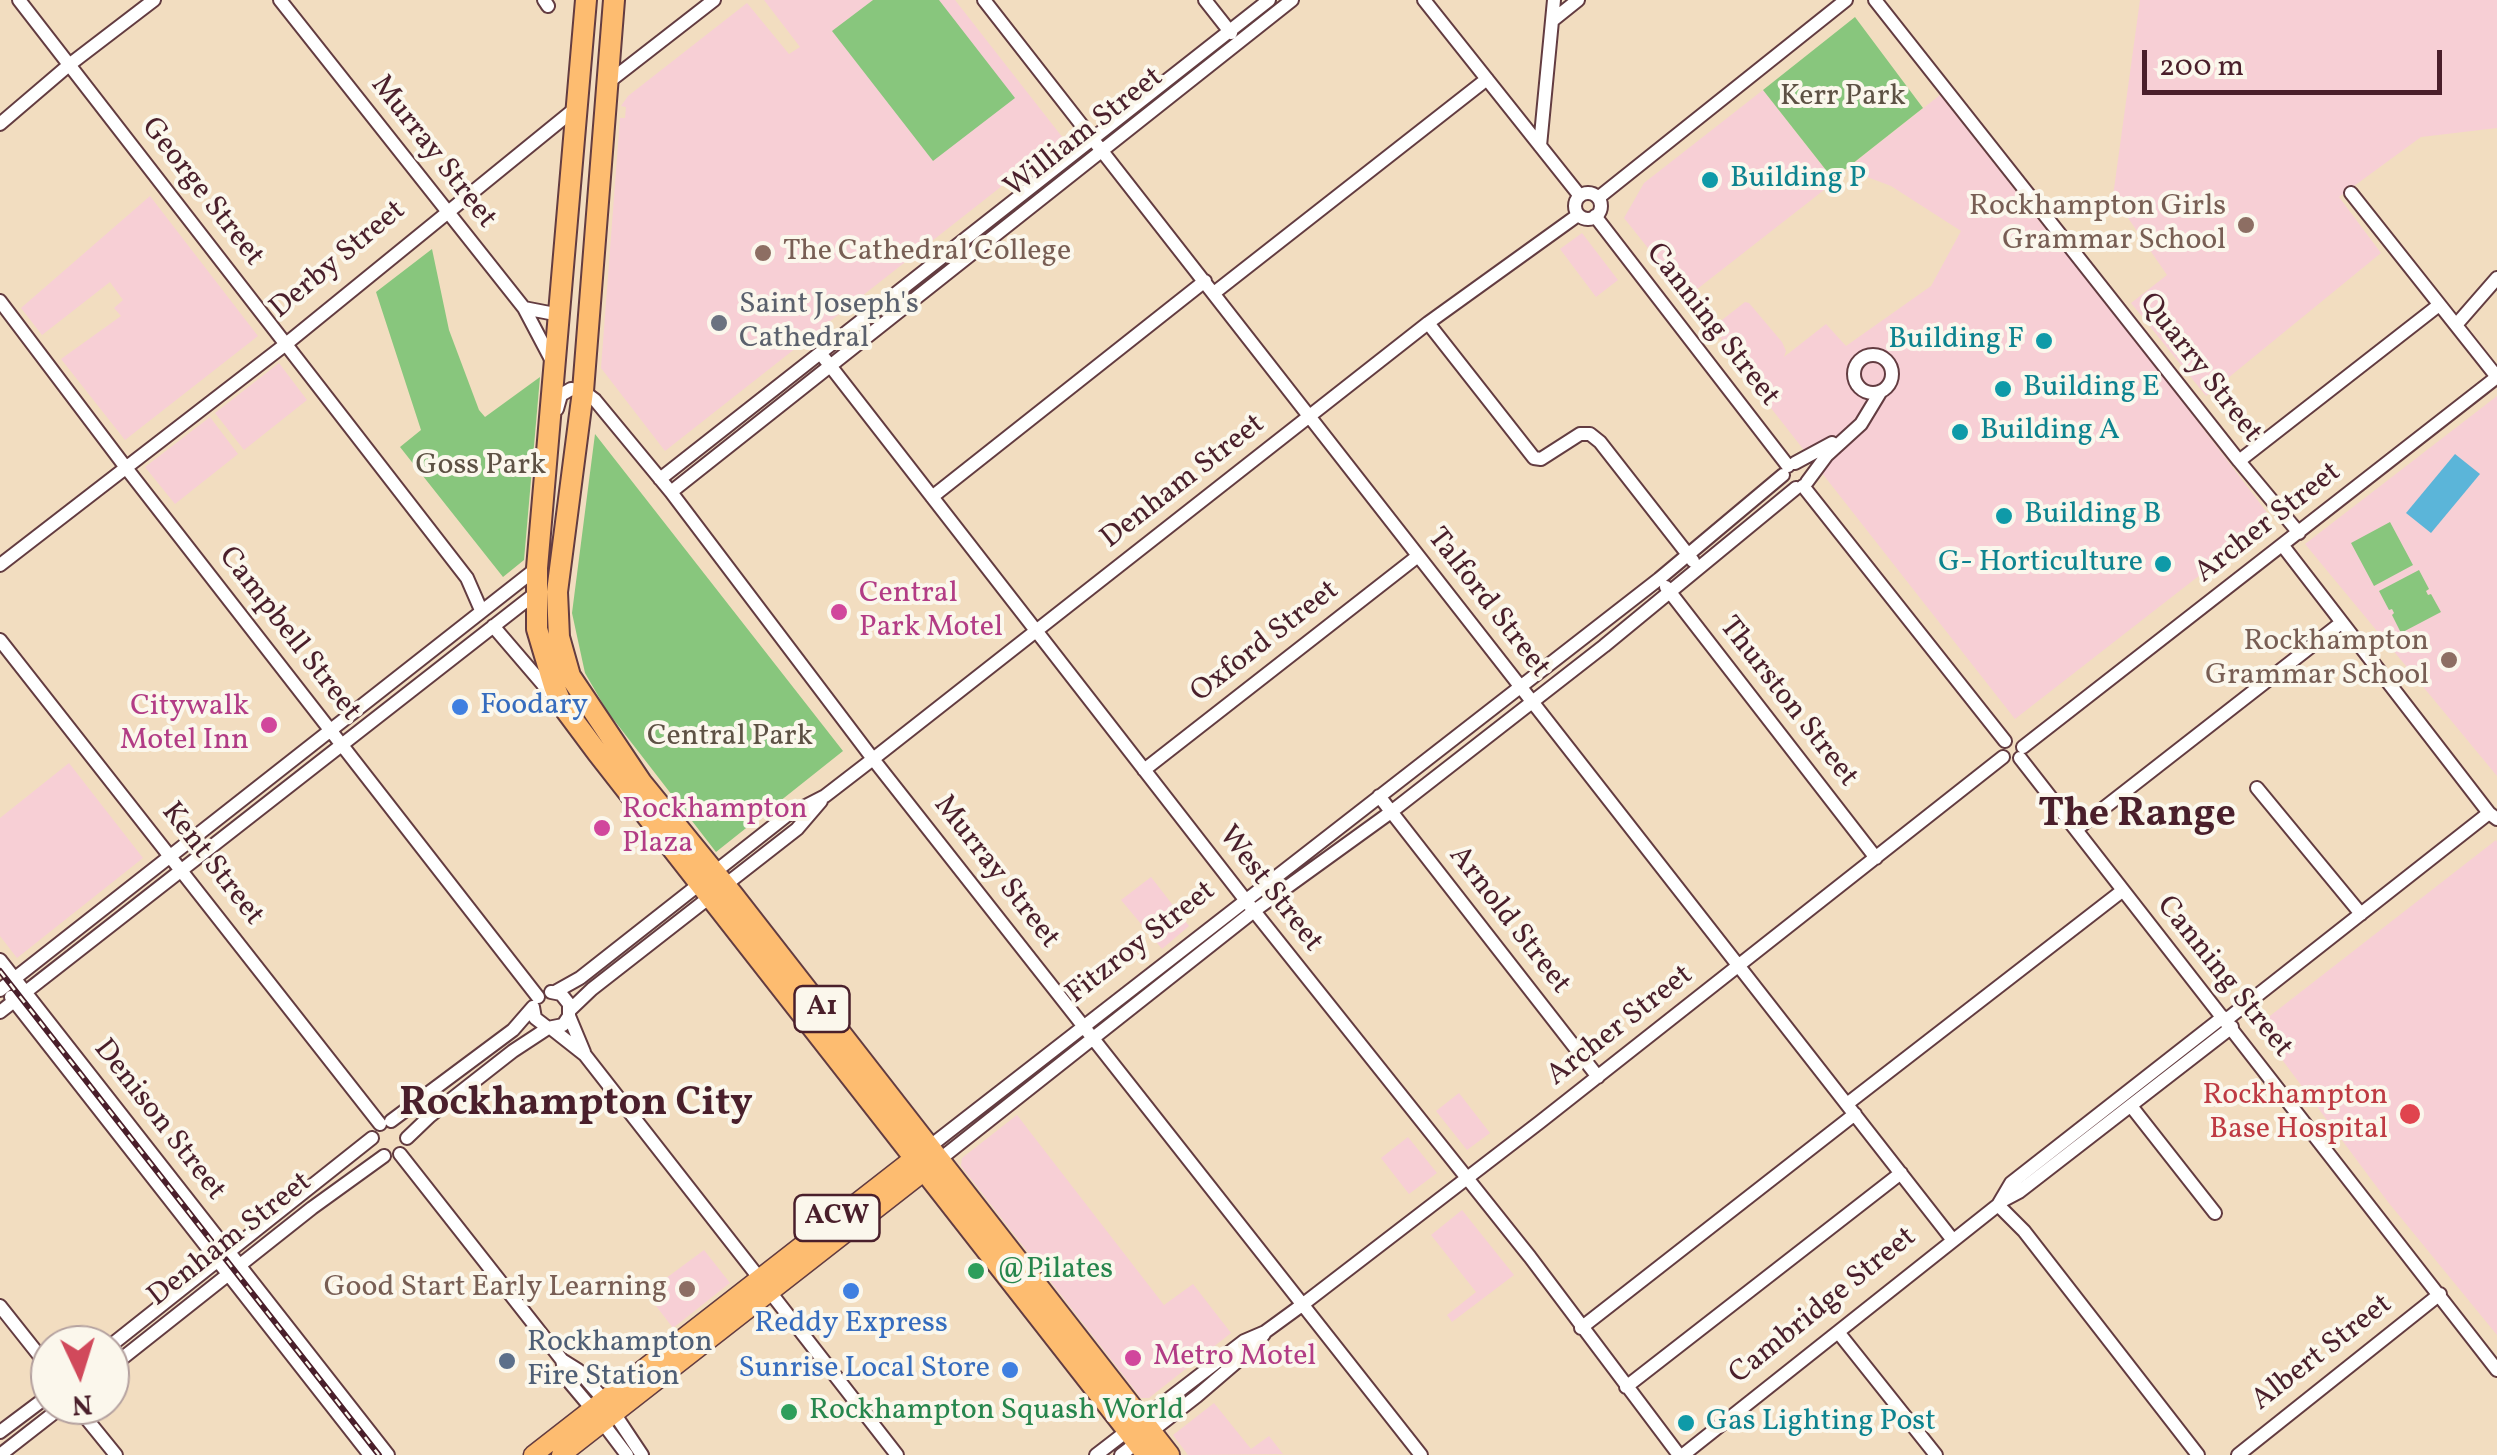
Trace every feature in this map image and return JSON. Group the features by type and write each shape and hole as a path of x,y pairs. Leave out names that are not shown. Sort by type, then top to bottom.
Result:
{"highway":[{"name":"A1","path":"586,0 537,568 541,648 570,698 641,782 713,884 927,1159 1137,1439 1169,1455"},
{"name":"A1","path":"570,698 556,616 566,506 583,391 614,0"},
{"name":"Derby Street","path":"576,108 606,84"},
{"path":"536,594 546,582 566,506"}],"main road":[{"name":"Fitzroy Street","path":"533,1455 603,1411 927,1159"},
{"name":"Fitzroy Street","path":"561,1455 603,1411"}],"street":[{"name":"George Street","path":"19,0 467,578 481,610"},
{"path":"0,124 154,0"},
{"name":"Murray Street","path":"280,0 524,308 555,365"},
{"name":"Derby Street","path":"606,84 714,0"},
{"name":"Talford Street","path":"984,0 1952,1239"},
{"path":"1205,0 1239,43"},
{"path":"660,479 826,360 1269,0"},
{"name":"William Street","path":"671,492 826,360 1104,152 1292,0"},
{"path":"1424,0 1580,196"},
{"path":"1540,146 1554,0"},
{"path":"1553,20 1578,0"},
{"path":"1598,198 1846,0"},
{"name":"Quarry Street","path":"1875,0 2300,533"},
{"path":"932,497 1487,79"},
{"name":"Derby Street","path":"0,564 286,344 576,108"},
{"path":"2351,193 2497,377"},
{"path":"1580,196 1598,198"},
{"path":"1580,196 1575,207 1578,215 1587,219 1600,208 1598,198"},
{"name":"Denham Street","path":"570,1013 786,816 826,796 1428,323 1578,215"},
{"name":"Canning Street","path":"1595,216 1789,468"},
{"path":"2456,325 2497,278"},
{"name":"Campbell Street","path":"0,301 536,1002"},
{"path":"2239,461 2439,304"},
{"path":"524,308 560,315"},
{"path":"1428,323 1534,458 1542,458 1580,434 1590,434 1693,561"},
{"path":"1876,356 1887,361 1892,372 1889,384 1880,391 1863,390 1855,380 1855,368 1863,358 1876,356"},
{"name":"West Street","path":"826,360 1681,1455"},
{"name":"Archer Street","path":"2022,752 2497,377"},
{"path":"546,454 553,448 561,395 572,389 583,391"},
{"name":"Fitzroy Street","path":"927,1159 1012,1102 1254,912 1392,812 1670,592 1724,526 1789,468 1838,439 1860,420 1864,412 1863,390"},
{"name":"Murray Street","path":"583,391 595,400 671,492 873,759 1421,1455"},
{"name":"Fitzroy Street","path":"927,1159 1002,1089 1659,578 1734,539 1802,486 1827,455 1861,424 1880,391"},
{"path":"1789,468 1808,471 1802,486 1788,486 1789,468"},
{"path":"1802,486 2006,741"},
{"path":"1724,526 1734,539"},
{"path":"2282,546 2493,816"},
{"name":"Oxford Street","path":"1144,770 1418,556"},
{"path":"5,985 537,568"},
{"name":"Thurston Street","path":"1659,578 1876,858"},
{"path":"0,1012 536,594"},
{"path":"2077,830 2341,624"},
{"path":"493,626 570,698"},
{"name":"Kent Street","path":"0,640 385,1123"},
{"path":"2016,739 2022,752 2013,762 2003,758 2001,750 2006,741 2016,739"},
{"name":"Canning Street","path":"2022,752 2122,891 2497,1370"},
{"name":"Archer Street","path":"1096,1455 1137,1439 1244,1341 1265,1332 1598,1077 2003,758"},
{"path":"2257,788 2361,914"},
{"name":"Arnold Street","path":"1380,796 1598,1077"},
{"name":"Cambridge Street","path":"1999,1204 2011,1183 2493,816"},
{"name":"Denham Street","path":"555,992 713,884"},
{"path":"1581,1328 2122,891"},
{"name":"Denison Street","path":"0,960 5,985 19,996 224,1257 370,1455"},
{"path":"400,1154 384,1156 374,1149 372,1138 385,1123 514,1030 536,1002 555,992 566,998 584,1054"},
{"path":"536,1002 535,1018 584,1054 898,1455"},
{"path":"400,1154 408,1138 430,1116 550,1028 563,1025 570,1013"},
{"name":"Cambridge Street","path":"1681,1455 1952,1239 2131,1106 2227,1021"},
{"path":"1002,1089 1012,1102"},
{"path":"2131,1106 2215,1212"},
{"path":"385,1123 404,1129 408,1138"},
{"name":"Denham Street","path":"130,1330 372,1138"},
{"path":"400,1154 562,1360 578,1370 628,1455"},
{"name":"Denham Street","path":"130,1352 370,1163 384,1156"},
{"path":"1626,1387 1901,1173"},
{"path":"1999,1204 2024,1230 2198,1455"},
{"name":"Denison Street","path":"234,1270 388,1455"},
{"name":"Albert Street","path":"2238,1455 2440,1294"},
{"path":"0,1306 30,1344"},
{"path":"1838,1332 1936,1455"},
{"path":"603,1411 642,1455"},
{"path":"0,1432 30,1413"},
{"path":"0,1455 30,1423"},
{"path":"93,1425 116,1455"}],"shaded area":[{"name":"The Cathedral College","path":"764,0 955,0 1063,138 665,451 601,368 620,118 625,118 626,107 621,106 628,96 747,3 789,54 800,47"},
{"name":"Rockhampton Girls Grammar School","path":"2140,0 2497,0 2497,128 2421,137 2339,197 2381,253 2206,396 2131,303 2167,275 2113,196"},
{"path":"1763,90 1833,183 1687,297 1624,218 1644,183"},
{"path":"1940,95 2078,265 2272,519 2015,719 1756,389 1713,327 1745,302 1782,342 1784,357 1826,324 1846,346 1931,286 1961,231 1891,186 1846,169"},
{"path":"150,196 258,336 125,440 61,359 121,316 114,308 123,300 110,282 42,335 21,308"},
{"path":"1582,233 1618,280 1596,297 1560,249"},
{"path":"279,363 307,400 244,450 215,413"},
{"name":"Rockhampton Grammar School","path":"2497,396 2497,776 2305,544"},
{"path":"210,417 238,454 175,504 145,467"},
{"path":"69,763 143,858 17,958 0,936 0,818"},
{"name":"Rockhampton Base Hospital","path":"2496,840 2497,1335 2388,1202 2257,1026"},
{"path":"1151,877 1189,926 1162,949 1121,900"},
{"path":"1459,1093 1490,1133 1467,1150 1436,1111"},
{"path":"1017,1115 1164,1305 1193,1284 1231,1333 1149,1398 1141,1398 961,1166 962,1158"},
{"path":"1408,1137 1437,1173 1409,1194 1381,1158"},
{"path":"1462,1210 1514,1275 1452,1322 1447,1315 1476,1292 1431,1235"},
{"name":"Good Start Early Learning","path":"704,1250 730,1283 673,1328 646,1293"},
{"path":"1214,1403 1251,1449 1269,1436 1283,1454 1188,1455 1173,1435"}],"green space":[{"path":"873,0 939,0 1015,98 933,161 832,31"},
{"name":"Kerr Park","path":"1855,17 1923,108 1833,179 1763,90"},
{"name":"Goss Park","path":"432,249 449,330 479,410 485,417 540,377 524,560 503,577 400,447 421,430 376,292"},
{"name":"Central Park","path":"595,434 843,751 716,852 607,711 585,673 572,613"},
{"path":"2390,522 2413,565 2374,586 2351,543"},
{"path":"2419,570 2428,595 2441,612 2401,633 2392,609 2389,610 2379,591"}],"water":[{"path":"2455,454 2480,474 2431,533 2406,513"}],"railway":[{"path":"0,971 379,1455"}],"place":[{"name":"Building P","path":"1710,180"},
{"name":"Rockhampton Girls Grammar School","path":"2246,225"},
{"name":"The Cathedral College","path":"763,253"},
{"name":"Saint Joseph's Cathedral","path":"719,323"},
{"name":"Building F","path":"2044,341"},
{"name":"Building E","path":"2003,389"},
{"name":"Building A","path":"1960,432"},
{"name":"Building B","path":"2004,516"},
{"name":"G- Horticulture","path":"2163,564"},
{"name":"Central Park Motel","path":"839,612"},
{"name":"Rockhampton Grammar School","path":"2449,660"},
{"name":"Foodary","path":"460,707"},
{"name":"Citywalk Motel Inn","path":"269,725"},
{"name":"Rockhampton Plaza","path":"602,828"},
{"name":"Rockhampton Base Hospital","path":"2410,1114"},
{"name":"@Pilates","path":"976,1271"},
{"name":"Good Start Early Learning","path":"687,1289"},
{"name":"Reddy Express","path":"851,1291"},
{"name":"Metro Motel","path":"1133,1358"},
{"name":"Rockhampton Fire Station","path":"507,1361"},
{"name":"Sunrise Local Store","path":"1010,1370"},
{"name":"Rockhampton Squash World","path":"789,1412"},
{"name":"Gas Lighting Post","path":"1686,1423"}],"district":[{"name":"The Range","path":"2137,818"},
{"name":"Rockhampton City","path":"576,1107"}]}
